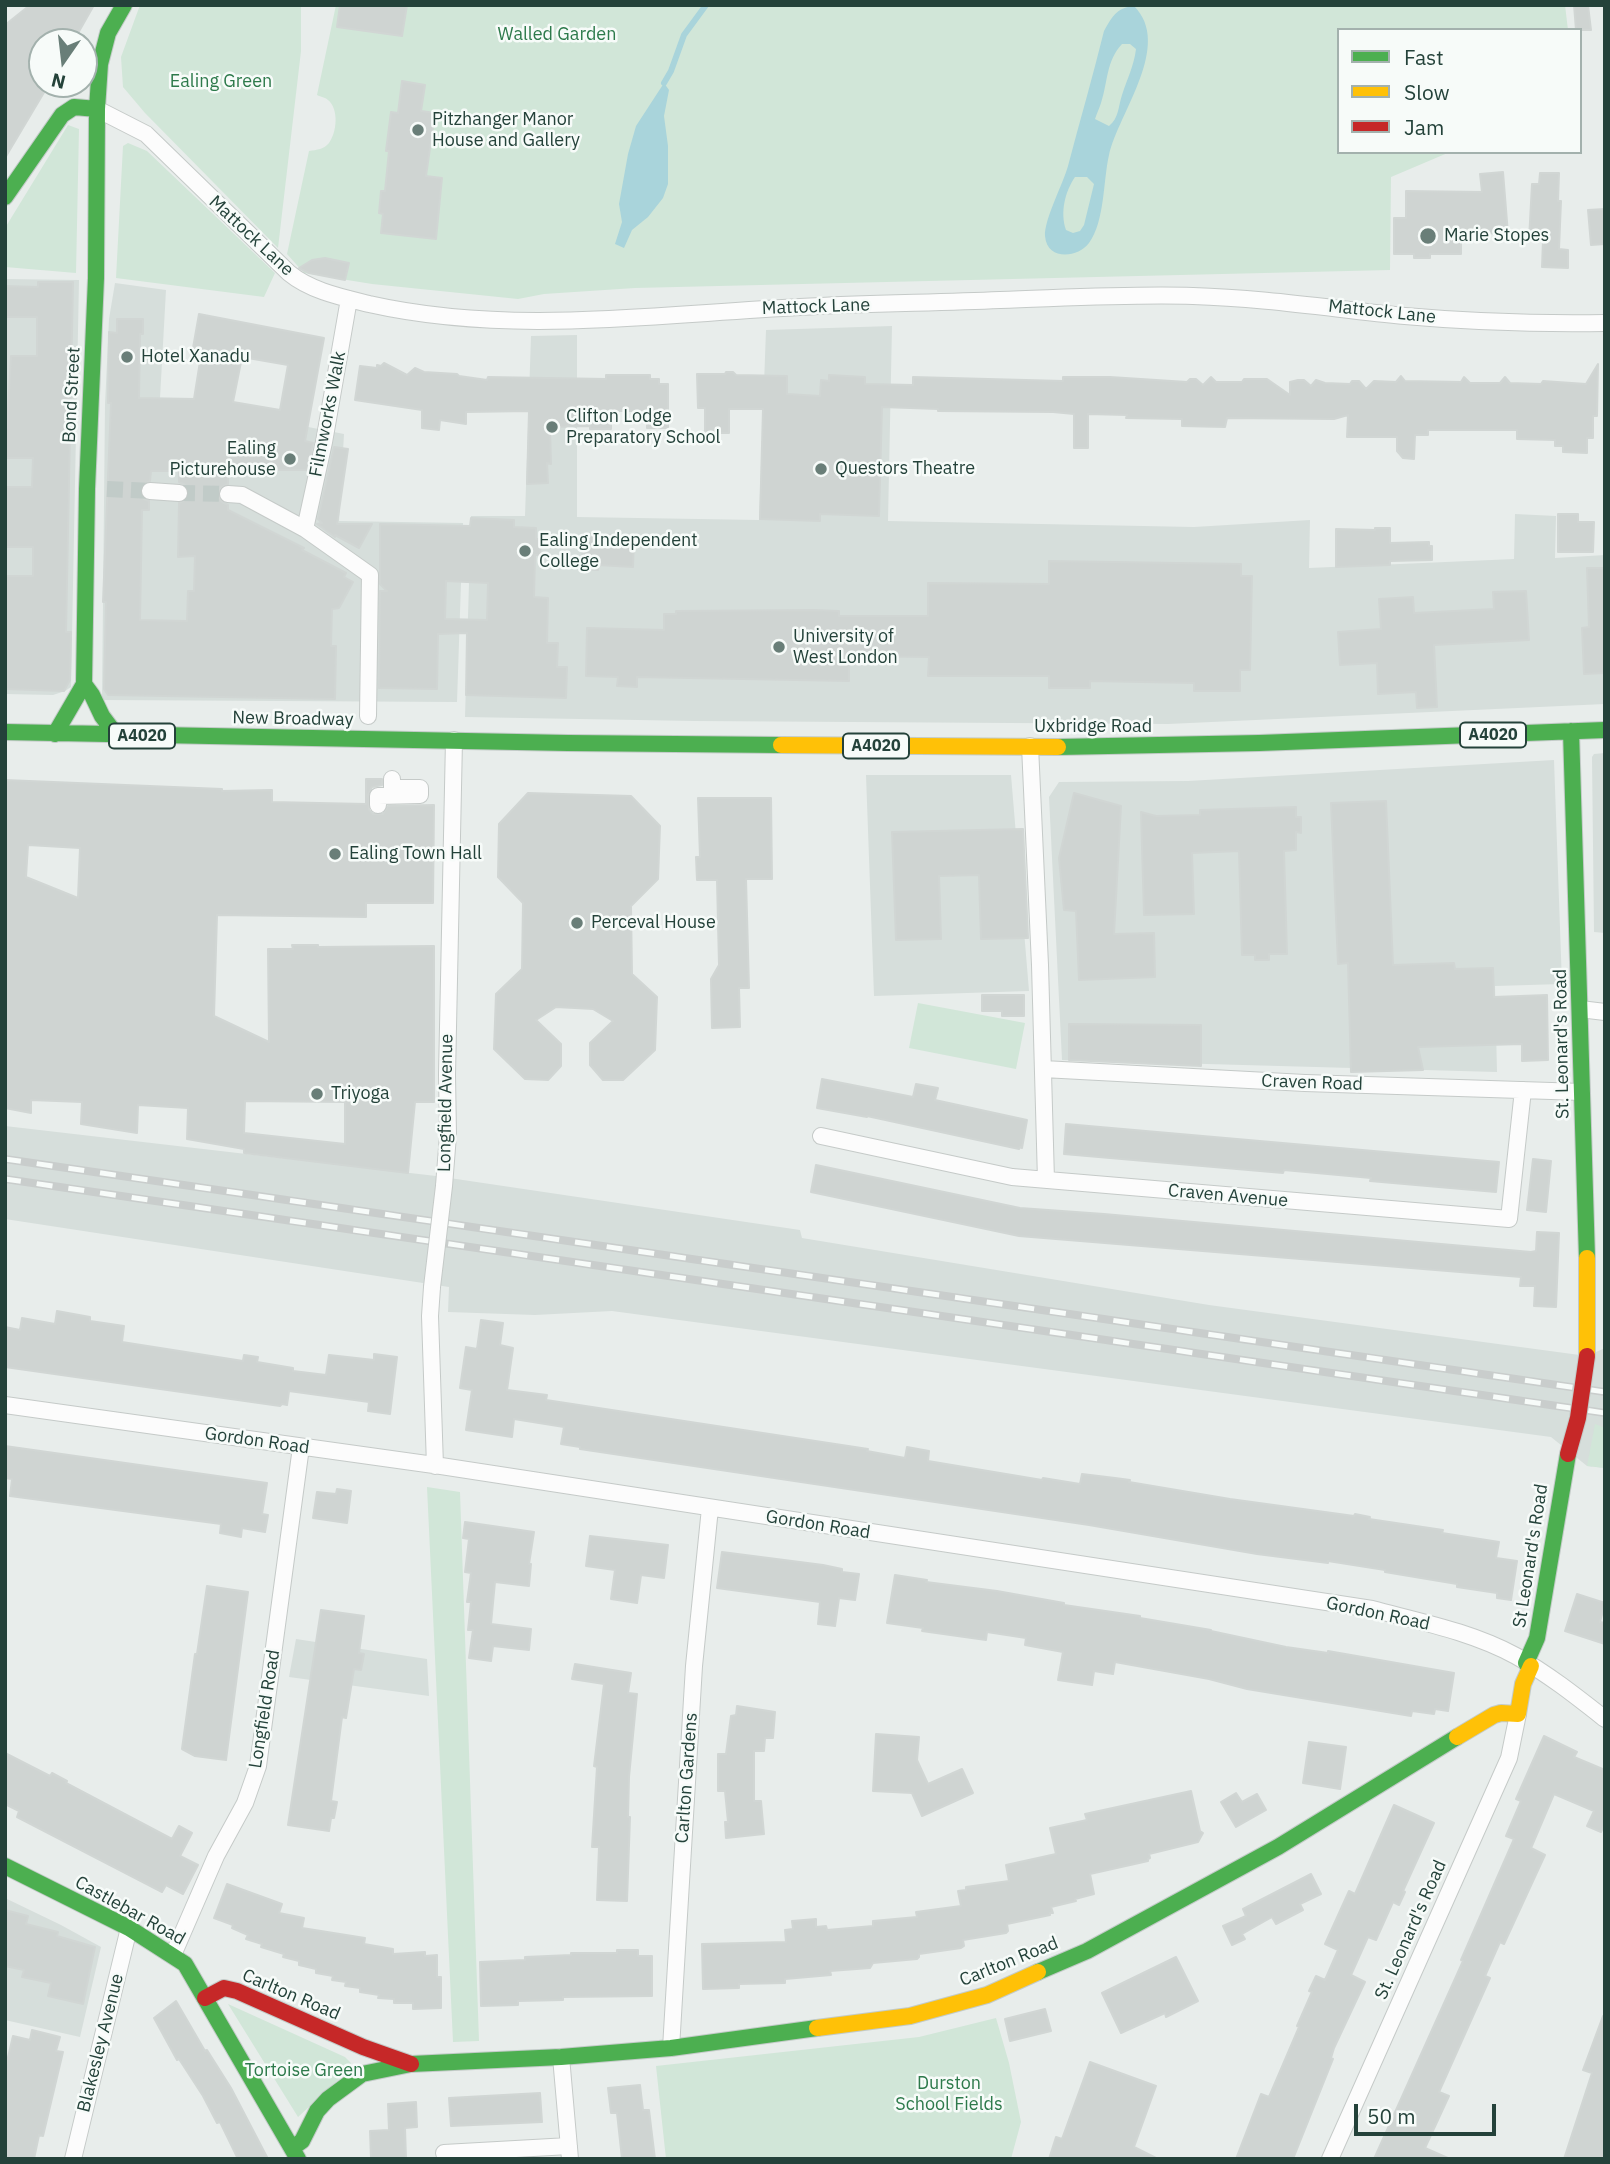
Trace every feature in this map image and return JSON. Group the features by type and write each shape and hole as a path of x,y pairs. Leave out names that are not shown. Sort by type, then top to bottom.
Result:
{"main road":[{"name":"Bond Street","path":"55,734 84,684 87,489 96,278 97,108 100,64 108,33 124,5"},
{"path":"5,197 62,114 74,107 97,108"},
{"path":"84,684 117,736"},
{"name":"Uxbridge Road","path":"580,743 837,746 1252,744 1605,730"},
{"name":"New Broadway","path":"5,732 580,743"},
{"name":"St. Leonard's Road","path":"1571,732 1582,1092 1595,1248 1587,1356"},
{"name":"St Leonard's Road","path":"1518,1714 1523,1684 1537,1638 1587,1356"},
{"name":"Carlton Road","path":"295,2153 317,2111 328,2099 362,2074 411,2064 561,2057 671,2048 910,2016 987,1995 1087,1951 1278,1847 1494,1715 1518,1714"},
{"name":"Castlebar Road","path":"5,1867 129,1928 185,1964 295,2153"},
{"name":"Carlton Road","path":"205,1998 224,1988 237,1991 363,2047 411,2064"},
{"path":"362,2074 365,2059 363,2047"}],"street":[{"name":"Mattock Lane","path":"97,108 146,134 303,284 349,299 446,317 532,321 598,320 807,306 1191,296 1295,303 1468,321 1605,323"},
{"name":"Filmworks Walk","path":"305,529 324,442 349,299"},
{"path":"150,491 178,492"},
{"path":"228,494 242,495 305,529 370,575 368,716"},
{"name":"Longfield Avenue","path":"435,1466 430,1316 448,1135 454,740"},
{"path":"1030,746 1046,1180"},
{"path":"378,804 379,796 420,795 420,788 392,788 392,779"},
{"path":"1580,1009 1605,1012"},
{"name":"Craven Road","path":"1043,1069 1305,1083 1582,1092"},
{"name":"Craven Avenue","path":"821,1136 1012,1177 1509,1219 1523,1090"},
{"name":"Gordon Road","path":"5,1405 435,1466 1372,1609 1464,1634 1516,1656 1605,1719"},
{"name":"Longfield Road","path":"173,1955 216,1856 246,1803 258,1766 301,1447"},
{"name":"Carlton Gardens","path":"671,2048 694,1666 710,1508"},
{"name":"St. Leonard's Road","path":"1330,2159 1509,1758 1518,1714"},
{"name":"Blakesley Avenue","path":"73,2159 129,1928"},
{"path":"444,2153 570,2152 561,2057"}],"shaded area":[{"path":"5,279 79,280 71,687 53,695 5,694"},
{"path":"115,283 166,290 160,398 344,434 339,521 463,523 457,702 102,700 105,405 109,319"},
{"path":"892,326 888,521 1194,527 1310,520 1309,568 1514,559 1515,514 1556,516 1555,558 1605,555 1605,704 1168,724 465,717 471,516 525,516 531,336 577,335 577,517 759,520 766,330"},
{"path":"1605,753 1605,933 1594,932 1592,757 1594,754"},
{"path":"1554,760 1562,984 1495,986 1497,1072 1062,1060 1049,797 1059,782 1188,781"},
{"path":"866,775 1011,775 1029,991 874,996"},
{"path":"5,1126 436,1176 800,1230 802,1238 1209,1305 1587,1356 1605,1348 1605,1468 1587,1466 1551,1437 612,1311 535,1315 448,1312 449,1287 5,1219"},
{"path":"296,1639 427,1659 429,1696 289,1677"},
{"path":"5,1898 101,1947 80,2037 5,2020"}],"green space":[{"name":"Ealing Green","path":"140,5 301,5 301,51 278,248 145,113 123,87 121,57"},
{"name":"Walled Garden","path":"336,5 1565,5 1568,28 1337,28 1337,154 1445,154 1391,177 1390,270 635,288 544,294 518,299 372,284 304,273 287,254 309,151 327,145 335,127 332,104 317,95"},
{"path":"68,125 79,129 76,273 5,267 5,228"},
{"path":"128,143 147,151 275,273 264,297 116,278 123,146"},
{"path":"918,1003 1025,1023 1016,1069 909,1048"},
{"path":"1595,1424 1605,1428 1605,1468 1587,1466"},
{"path":"427,1487 460,1492 479,2041 453,2042"},
{"name":"Tortoise Green","path":"228,2004 345,2057 351,2063 349,2070 298,2117"},
{"name":"Durston School Fields","path":"996,2018 1009,2063 1021,2122 1011,2159 666,2159 656,2066 919,2037"}],"water":[{"path":"1134,6 1145,22 1148,40 1146,59 1109,155 1098,224 1084,248 1071,254 1057,253 1047,244 1045,229 1068,166 1104,31 1115,14","holes":["1122,44 1130,44 1136,49 1116,116 1109,126 1095,119 1110,65","1075,177 1087,177 1094,184 1084,225 1080,231 1073,233 1066,230 1064,209 1066,196"]},
{"path":"664,83 669,90 664,116 668,146 668,184 663,198 648,217 632,230 624,248 615,244 622,222 619,204 628,154 636,126"}],"building":[{"path":"30,5 94,5 81,28 28,28 28,98 41,98 5,158 5,25"},
{"path":"340,5 407,5 402,36 337,27"},
{"path":"1574,5 1588,5 1591,30 1576,28"},
{"path":"402,81 425,85 421,111 435,113 426,176 442,178 436,239 381,233 383,214 379,213 381,191 385,191 391,112 398,113"},
{"path":"1503,172 1508,234 1461,232 1461,254 1430,254 1430,258 1414,258 1414,254 1394,254 1394,218 1406,218 1406,191 1482,192 1480,174"},
{"path":"1540,173 1559,173 1559,249 1568,250 1568,268 1542,267 1543,240 1529,240 1532,184 1539,184"},
{"path":"1605,209 1605,244 1591,245 1588,210"},
{"path":"325,258 349,263 345,280 309,273 299,268 312,260"},
{"path":"38,282 73,282 66,632 71,632 70,680 64,691 5,689 5,576 33,576 33,547 5,547 5,487 32,487 33,458 5,458 11,356 37,356 37,317 5,317 5,286 38,287"},
{"path":"199,314 324,338 305,441 313,443 307,470 228,470 228,484 220,488 218,494 222,502 228,505 228,510 304,548 302,550 346,573 344,577 353,582 339,608 332,609 331,646 336,646 335,699 108,695 104,689 106,602 103,602 111,403 108,403 109,332 117,333 117,319 143,319 143,334 140,334 139,398 194,399 202,349 193,348","holes":["242,357 288,365 280,410 233,402","151,471 179,471 179,482 189,489 187,499 179,503 178,557 195,556 194,591 188,591 187,621 140,620 142,510 149,510 149,501 144,499 140,491 142,485 150,481"]},
{"path":"384,363 407,375 415,368 424,372 457,374 487,380 488,377 606,379 606,375 650,375 650,379 659,379 659,384 668,384 668,428 647,428 647,411 611,411 611,429 590,429 590,426 550,427 551,464 547,463 548,483 527,484 529,411 466,412 466,424 440,420 439,430 422,428 422,410 355,400 360,366 377,368 377,365"},
{"path":"1598,364 1597,416 1593,416 1593,438 1587,438 1587,453 1563,452 1563,446 1555,446 1555,440 1517,439 1517,430 1428,430 1428,435 1415,435 1414,459 1403,458 1397,451 1397,437 1347,437 1348,415 1334,419 1227,418 1225,427 1182,426 1182,419 1088,414 1088,448 1074,448 1074,414 882,407 879,516 820,514 820,521 760,519 763,409 729,409 729,433 705,433 705,408 698,408 697,374 726,372 736,375 787,376 787,394 820,396 821,380 829,381 829,375 865,377 865,384 913,385 913,377 1063,381 1063,377 1110,377 1187,382 1196,379 1203,385 1211,377 1216,382 1267,379 1290,395 1290,382 1298,380 1304,380 1311,386 1316,380 1350,384 1352,381 1359,381 1366,389 1374,381 1396,382 1401,376 1405,381 1461,382 1464,377 1470,383 1500,383 1505,377 1510,383 1541,384 1543,381 1586,384"},
{"path":"334,447 348,449 337,524 372,524 359,548 335,537 317,524 322,523 318,519"},
{"path":"1558,514 1578,514 1578,522 1594,522 1593,552 1558,552"},
{"path":"471,518 514,520 514,527 536,528 536,539 541,539 540,555 535,555 534,597 548,598 547,643 558,643 557,667 567,667 566,698 466,695 467,633 438,634 437,689 379,688 380,591 387,591 380,584 380,524 470,526","holes":["446,581 488,583 487,620 445,619"]},
{"path":"1390,528 1390,543 1429,542 1429,546 1432,546 1432,560 1336,567 1336,529"},
{"path":"583,534 634,536 633,567 598,565 598,570 582,569"},
{"path":"1049,561 1241,564 1241,576 1252,576 1250,670 1240,670 1240,691 1194,691 1194,683 1090,681 1090,688 1049,688 1049,676 928,676 929,657 849,656 849,681 637,677 637,687 617,686 618,677 586,676 587,628 664,630 664,614 676,614 676,611 814,610 839,611 839,616 928,616 928,583 1049,584"},
{"path":"1587,568 1605,568 1605,673 1584,674 1582,628 1589,627"},
{"path":"1526,591 1529,640 1434,645 1437,707 1417,708 1416,692 1378,694 1377,663 1340,665 1338,632 1381,629 1379,599 1413,597 1414,613 1494,609 1493,592"},
{"path":"366,779 382,779 382,785 372,787 368,795 369,810 373,814 383,814 388,806 434,805 433,903 366,903 366,917 217,915 214,1016 269,1042 268,949 293,949 292,945 434,946 434,1102 415,1102 408,1173 244,1153 244,1149 187,1139 188,1108 138,1105 137,1133 81,1124 82,1102 31,1100 31,1113 5,1108 5,780 222,791 272,790 272,802 366,804","holes":["28,845 80,848 78,898 26,877","245,1101 345,1102 345,1144 244,1133"]},
{"name":"Perceval House","path":"528,793 631,796 660,826 658,879 631,906 632,974 657,997 655,1050 623,1080 603,1080 590,1065 590,1043 613,1021 593,1009 556,1007 536,1020 561,1044 561,1066 548,1080 525,1079 494,1049 496,994 522,969 523,903 498,877 499,824"},
{"path":"1074,793 1121,806 1114,934 1154,933 1155,977 1079,980 1076,911 1064,910 1059,858"},
{"path":"698,798 771,798 772,879 746,879 749,988 739,988 740,1027 712,1028 711,979 719,965 717,880 697,880 696,857 700,857"},
{"path":"1386,801 1393,965 1454,963 1455,969 1493,968 1494,997 1547,995 1548,1060 1522,1061 1522,1044 1418,1047 1423,1070 1351,1072 1348,963 1338,964 1331,803"},
{"path":"1296,807 1296,817 1301,817 1301,833 1296,832 1296,850 1284,851 1287,954 1269,954 1269,960 1255,960 1255,955 1242,955 1239,851 1192,853 1194,914 1144,915 1141,812 1156,816 1200,815 1200,810"},
{"path":"1023,829 1028,938 981,939 979,875 939,876 941,939 896,940 892,832"},
{"path":"982,995 1024,995 1024,1016 1002,1016 1002,1011 982,1011"},
{"path":"1069,1024 1201,1025 1201,1066 1069,1060"},
{"path":"822,1079 913,1097 916,1084 938,1088 935,1100 1027,1120 1022,1148 817,1108"},
{"path":"1066,1124 1499,1162 1496,1192 1284,1170 1283,1173 1064,1154"},
{"path":"1533,1159 1551,1161 1546,1212 1527,1210"},
{"path":"816,1165 1020,1208 1531,1252 1536,1251 1537,1232 1559,1233 1556,1307 1534,1306 1535,1286 1520,1286 1521,1277 1019,1236 811,1192"},
{"path":"57,1311 90,1317 90,1321 124,1326 122,1342 243,1361 244,1355 258,1357 257,1362 293,1368 293,1371 326,1375 329,1355 374,1360 374,1354 397,1357 390,1414 368,1411 369,1402 289,1391 287,1405 280,1406 5,1367 5,1327 20,1330 22,1318 55,1324"},
{"path":"481,1320 503,1323 500,1345 513,1348 507,1390 547,1395 546,1400 868,1449 867,1451 905,1458 907,1447 929,1451 928,1461 1042,1480 1080,1484 1082,1474 1115,1478 1230,1499 1354,1516 1355,1514 1370,1517 1369,1519 1443,1530 1442,1533 1499,1542 1496,1558 1517,1561 1511,1600 1497,1598 1497,1593 1457,1587 1457,1584 1385,1570 1257,1554 1089,1525 580,1449 561,1444 564,1427 514,1419 512,1437 466,1430 472,1390 460,1388 466,1347 477,1349"},
{"path":"5,1446 267,1483 262,1514 268,1515 265,1532 242,1528 241,1537 220,1533 221,1524 10,1496 12,1479 5,1478"},
{"path":"337,1489 351,1491 347,1523 313,1518 317,1492 336,1494"},
{"path":"465,1522 534,1532 529,1586 495,1582 491,1624 531,1629 529,1650 493,1646 491,1661 469,1658 473,1630 468,1630 471,1602 467,1602 471,1573 465,1572 469,1539 463,1538"},
{"path":"590,1536 668,1545 664,1578 641,1575 637,1603 611,1599 615,1570 586,1566"},
{"path":"722,1552 823,1565 842,1569 842,1572 859,1574 855,1600 839,1598 835,1626 818,1624 820,1602 717,1588"},
{"path":"895,1575 1140,1616 1286,1647 1328,1651 1454,1673 1448,1711 1435,1709 1434,1714 1412,1711 1411,1716 1247,1689 1209,1679 1115,1662 1113,1674 1094,1671 1092,1685 1058,1680 1063,1652 1025,1645 1026,1638 987,1632 986,1640 887,1623"},
{"path":"207,1586 248,1592 226,1760 195,1756 182,1749"},
{"path":"1577,1594 1605,1603 1600,1622 1605,1623 1605,1644 1565,1631"},
{"path":"321,1610 364,1616 359,1653 364,1654 361,1670 354,1669 346,1718 342,1717 331,1801 337,1802 329,1831 288,1825"},
{"path":"575,1664 631,1673 628,1693 637,1694 629,1777 627,1901 597,1900 599,1847 592,1847 597,1767 594,1766 604,1684 572,1679"},
{"path":"737,1706 775,1712 773,1738 765,1738 764,1751 754,1751 754,1801 761,1801 764,1834 726,1838 725,1822 728,1822 725,1791 718,1791 718,1754 726,1754 731,1716 736,1715"},
{"path":"876,1734 919,1737 917,1760 928,1784 962,1769 973,1793 922,1816 912,1793 873,1791"},
{"path":"1544,1736 1577,1752 1574,1757 1605,1770 1605,1823 1601,1832 1587,1826 1594,1811 1554,1794 1531,1848 1545,1855 1504,1944 1500,1942 1485,1976 1490,1978 1439,2092 1449,2096 1425,2148 1450,2159 1374,2159 1463,1961 1461,1960 1514,1839 1506,1836 1521,1801 1516,1799"},
{"path":"1309,1742 1346,1747 1340,1789 1303,1783"},
{"path":"5,1753 50,1776 52,1773 172,1839 179,1826 192,1833 180,1856 198,1865 183,1894 166,1885 162,1892 17,1817 19,1811 5,1804"},
{"path":"1191,1791 1200,1831 1203,1833 1198,1842 1149,1854 1148,1861 1090,1874 1094,1894 1051,1907 1053,1913 1050,1915 1007,1924 1006,1933 963,1940 964,1946 961,1948 919,1954 917,1959 873,1963 870,1968 830,1971 831,1975 785,1979 785,1983 739,1984 739,1988 703,1989 702,1944 786,1942 785,1930 793,1929 792,1921 816,1919 816,1927 826,1926 827,1930 873,1926 873,1921 917,1917 916,1912 961,1906 958,1891 966,1890 966,1887 1009,1881 1006,1865 1056,1854 1050,1828 1087,1820 1085,1814"},
{"path":"1236,1793 1242,1802 1257,1794 1266,1810 1236,1827 1221,1802"},
{"path":"1394,1805 1434,1823 1399,1905 1393,1902 1376,1940 1368,1937 1351,1975 1365,1982 1334,2048 1333,2059 1293,2159 1236,2159 1261,2094 1269,2097 1299,2027 1297,2026 1316,1976 1325,1980 1338,1950 1325,1944 1349,1891 1355,1894"},
{"path":"1311,1874 1321,1894 1300,1904 1303,1910 1276,1924 1272,1917 1242,1934 1245,1939 1232,1945 1223,1926 1246,1916 1243,1909"},
{"path":"227,1884 282,1904 279,1913 304,1918 302,1928 365,1938 364,1944 393,1949 393,1954 425,1952 425,1956 437,1955 437,1977 441,1977 441,2008 413,2009 413,2003 394,2003 394,1999 378,1998 379,1995 360,1992 360,1988 345,1986 346,1982 332,1980 333,1976 316,1973 316,1969 299,1965 299,1961 283,1957 284,1954 246,1939 248,1935 232,1928 233,1925 214,1918"},
{"path":"5,1910 28,1916 26,1924 58,1932 57,1936 95,1947 83,2004 48,1996 51,1983 22,1977 24,1970 5,1966"},
{"path":"617,1950 638,1950 638,1956 652,1956 652,1996 563,1997 563,2000 518,2001 518,2005 481,2006 480,1962 525,1960 525,1957 571,1953 617,1953"},
{"path":"1176,1957 1198,2001 1166,2017 1165,2013 1121,2033 1102,1993"},
{"path":"176,2001 205,2051 207,2050 231,2088 268,2159 238,2159 220,2122 217,2123 203,2096 179,2059 177,2060 154,2018"},
{"path":"1045,2009 1051,2031 1010,2041 1005,2019"},
{"path":"1603,2016 1605,2159 1564,2159 1592,2073 1583,2070"},
{"path":"32,2030 60,2037 56,2051 63,2052 43,2136 39,2135 34,2159 5,2159 5,2070 13,2036 30,2040"},
{"path":"1090,2062 1156,2086 1134,2147 1158,2159 1049,2159 1056,2137 1062,2139"},
{"path":"640,2085 643,2110 649,2110 655,2159 622,2159 617,2113 611,2113 608,2088"},
{"path":"540,2093 542,2122 451,2126 449,2098"},
{"path":"416,2102 417,2127 405,2128 406,2159 371,2159 370,2131 389,2130 388,2104"}],"waterway":[{"path":"664,83 684,35 706,5"}],"tunnel":[{"path":"107,489 150,491"},
{"path":"179,493 228,494"}],"railway":[{"path":"5,1159 1605,1392"},
{"path":"5,1179 1605,1413"}],"traffic: fast":[{"path":"55,734 84,684 87,489 96,278 97,109 100,64 108,33 124,5"},
{"path":"5,197 62,115 74,107 97,109"},
{"path":"84,684 117,736"},
{"path":"1058,747 1259,743 1605,730"},
{"path":"1571,731 1587,1258"},
{"path":"5,732 781,745"},
{"path":"1526,1663 1537,1638 1568,1454"},
{"path":"1038,1972 1087,1951 1278,1847 1457,1737"},
{"path":"5,1866 129,1928 185,1964 298,2159"},
{"path":"292,2148 302,2141 317,2111 328,2099 362,2074 411,2064 561,2057 671,2048 817,2028"}],"traffic: slow":[{"path":"781,745 1058,747"},
{"path":"1587,1258 1587,1356"},
{"path":"1457,1737 1494,1715 1518,1714 1523,1684 1531,1666"},
{"path":"817,2028 910,2016 987,1995 1038,1972"}],"traffic: jam":[{"path":"1568,1454 1578,1418 1587,1356"},
{"path":"205,1998 224,1988 237,1991 363,2047 411,2064"}],"place":[{"name":"Pitzhanger Manor House and Gallery","path":"418,130"},
{"name":"Marie Stopes","path":"1428,236"},
{"name":"Hotel Xanadu","path":"127,357"},
{"name":"Clifton Lodge Preparatory School","path":"552,427"},
{"name":"Ealing Picturehouse","path":"290,459"},
{"name":"Questors Theatre","path":"821,469"},
{"name":"Ealing Independent College","path":"525,551"},
{"name":"University of West London","path":"779,647"},
{"name":"Ealing Town Hall","path":"335,854"},
{"name":"Perceval House","path":"577,923"},
{"name":"Triyoga","path":"317,1094"}]}
